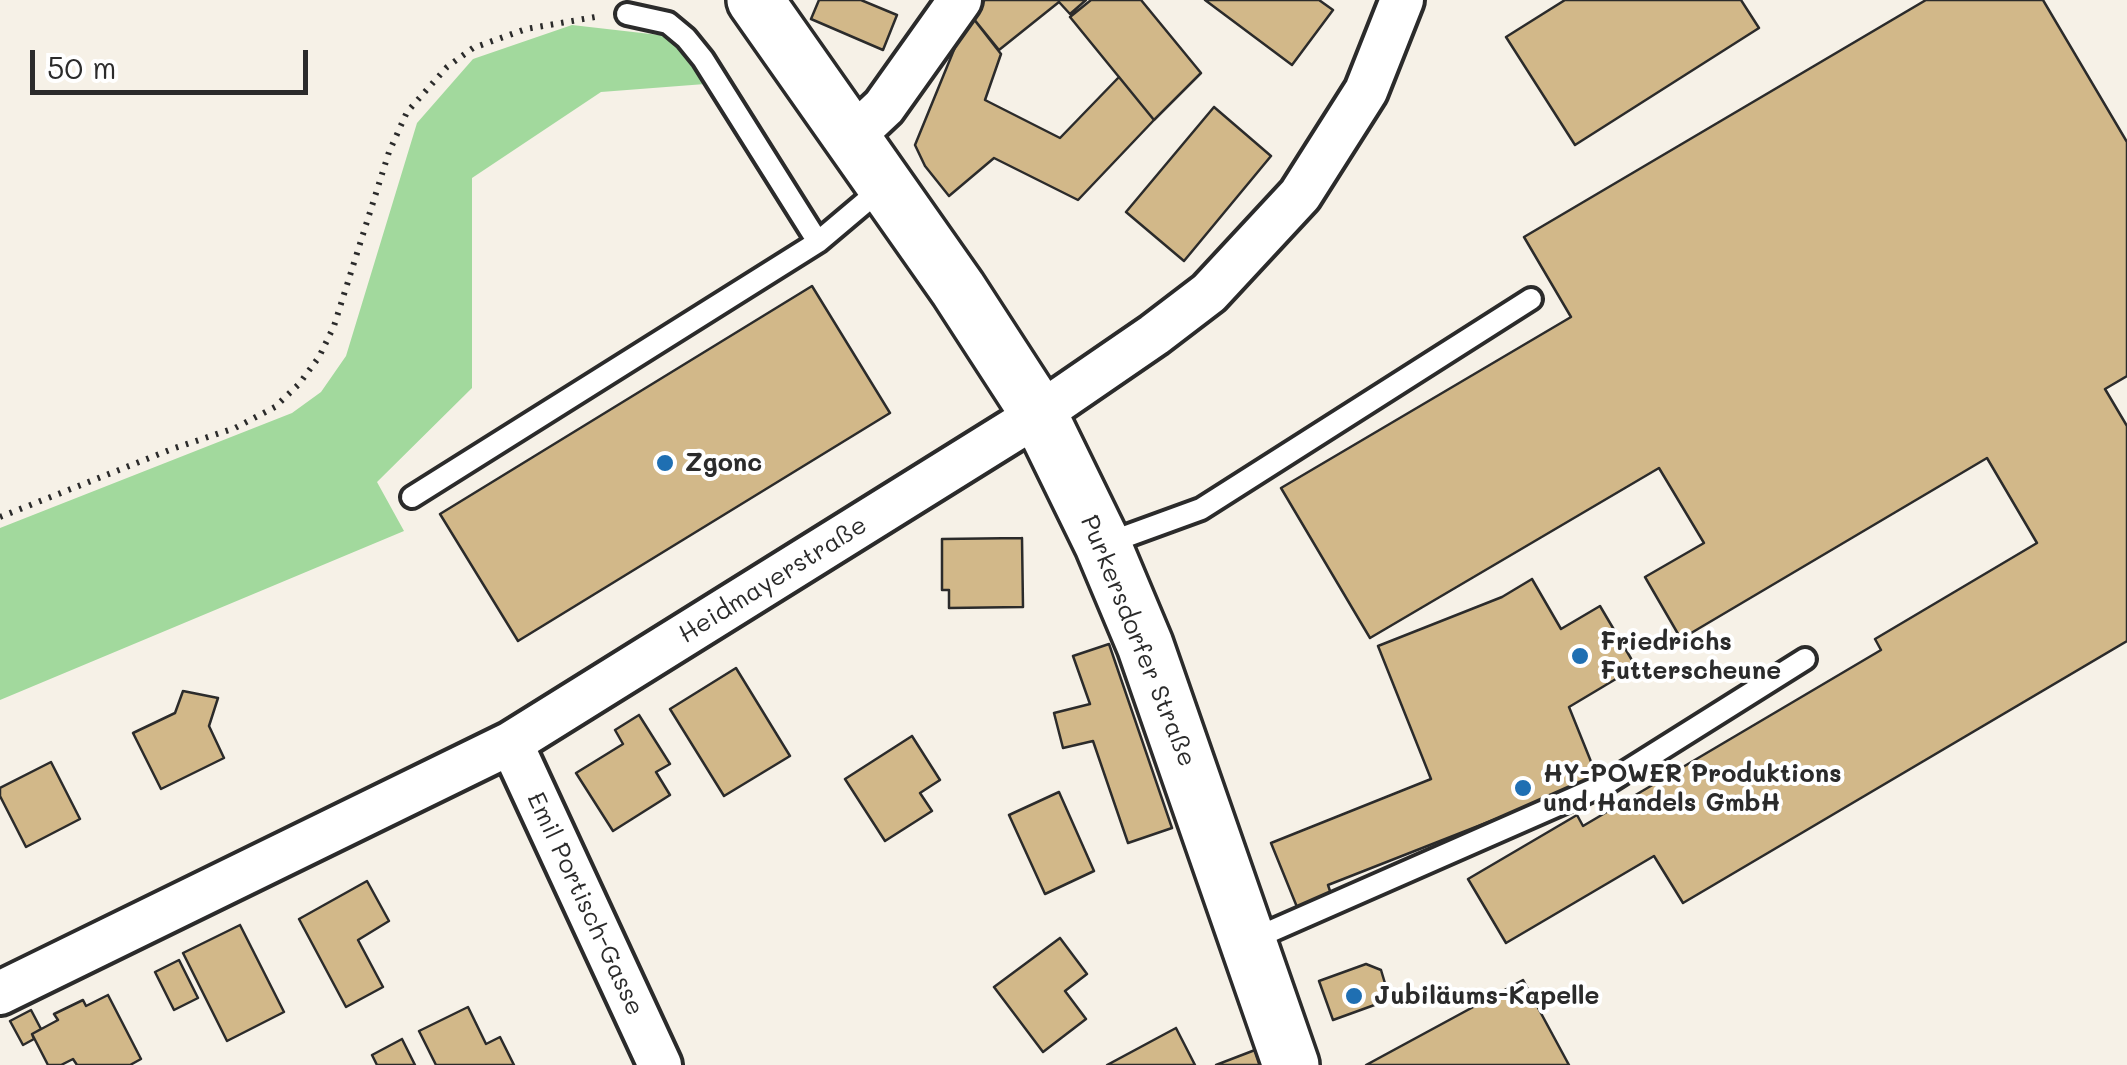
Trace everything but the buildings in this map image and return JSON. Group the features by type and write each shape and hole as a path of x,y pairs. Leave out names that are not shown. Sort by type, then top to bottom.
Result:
{"main road":[{"name":"Purkersdorfer Straße","path":"755,0 958,289 1039,414 1103,545 1145,645 1291,1065"}],"street":[{"path":"850,139 884,107 960,0"},
{"name":"Heidmayerstraße","path":"0,993 511,743 1039,414 1209,293 1300,195 1366,91 1402,0"},
{"name":"Emil Portisch-Gasse","path":"511,743 660,1065"}],"lane":[{"path":"627,14 668,24 686,38 818,242"},
{"path":"412,497 818,242 884,186"},
{"path":"1103,545 1201,509 1531,299"},
{"path":"1249,941 1606,784 1804,659"}],"path":[{"path":"0,517 236,428 275,407 319,357 334,326 395,139 407,112 447,67 473,48 526,29 584,16 627,14"}],"green space":[{"path":"572,25 668,36 705,84 601,92 472,178 472,388 377,482 404,531 0,700 0,528 292,413 321,392 346,356 417,123 473,59"}],"place":[{"name":"Zgonc","path":"665,463"},
{"name":"Friedrichs Futterscheune","path":"1580,656"},
{"name":"HY-POWER Produktions und Handels GmbH","path":"1523,788"},
{"name":"Jubiläums-Kapelle","path":"1354,996"}]}
